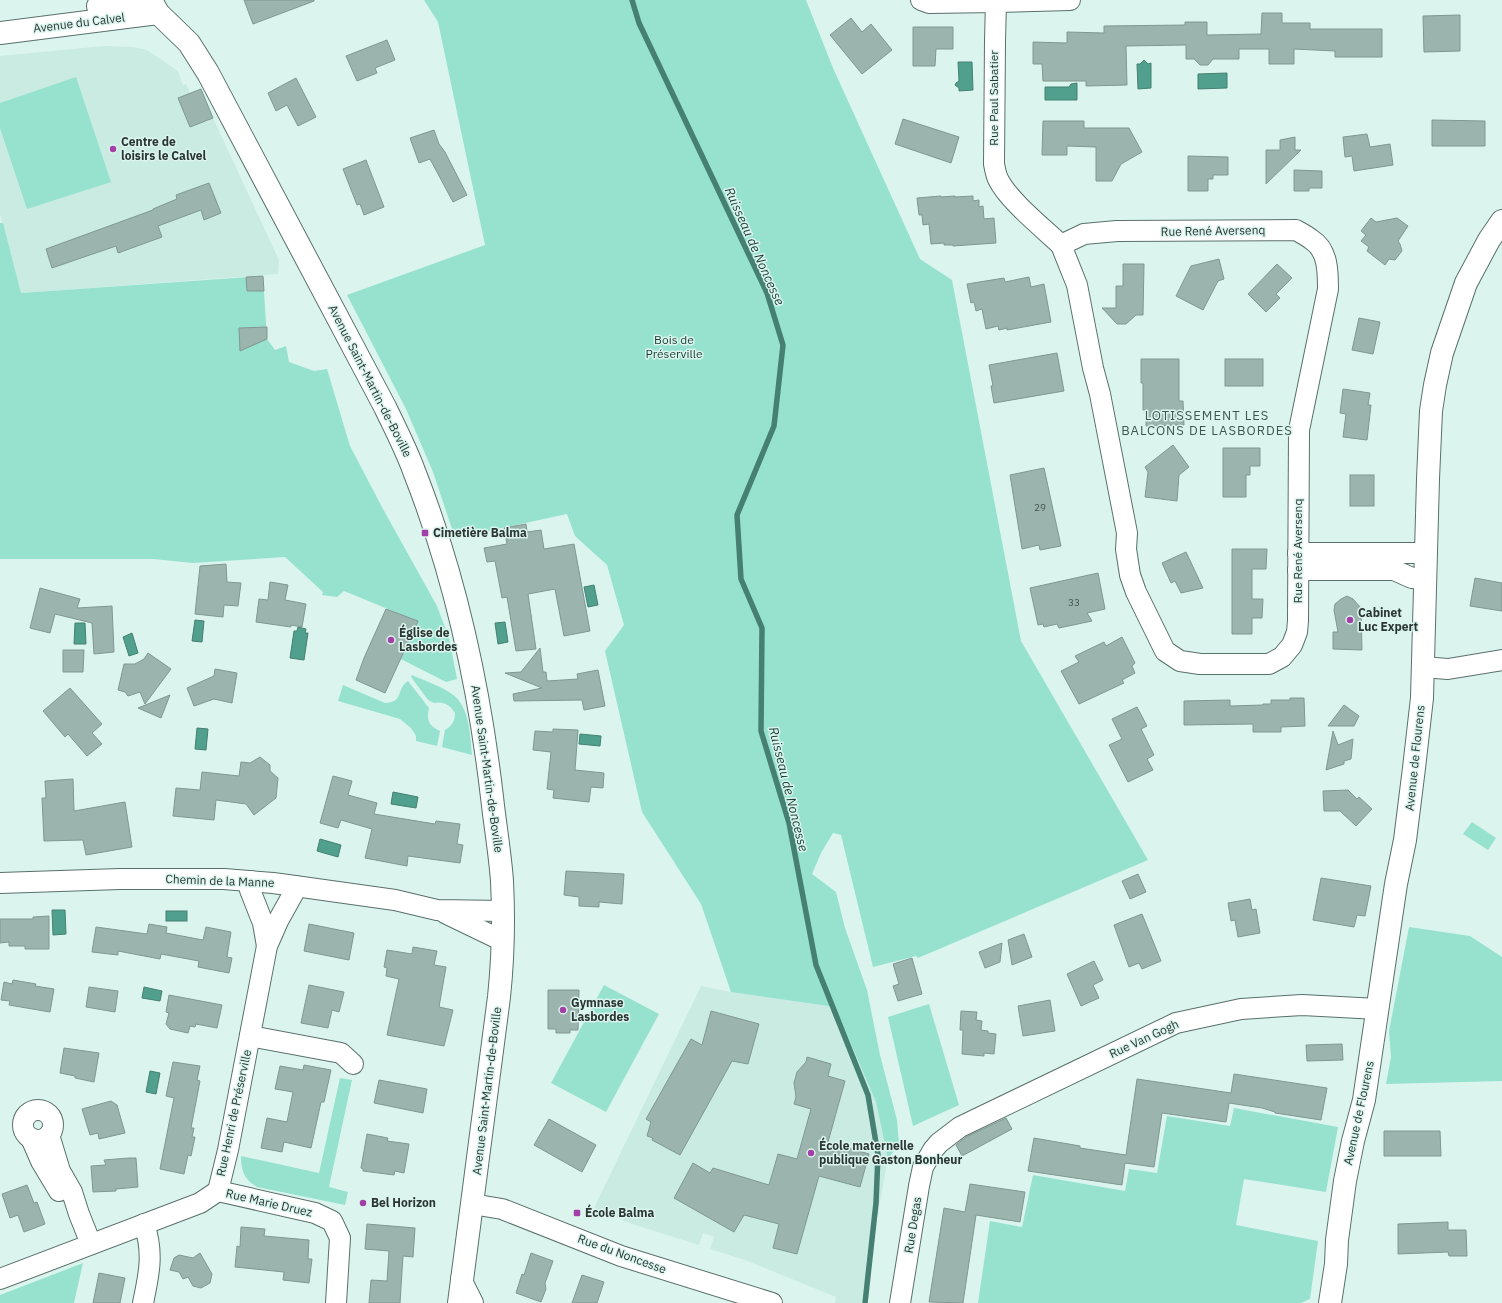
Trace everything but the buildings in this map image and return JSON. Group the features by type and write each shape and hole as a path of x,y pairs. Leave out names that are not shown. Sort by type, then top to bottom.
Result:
{"street":[{"name":"Avenue du Calvel","path":"0,19 132,0"},
{"path":"921,0 929,3 1070,0"},
{"name":"Rue Paul Sabatier","path":"996,2 994,164 997,178 1003,188 1025,212 1061,245"},
{"name":"Avenue du Calvel","path":"0,33 155,7"},
{"name":"Avenue Saint-Martin-de-Boville","path":"155,7 189,43 208,73 385,407 414,469 444,561 463,626 476,686 490,775 502,880 503,941 498,997 459,1303"},
{"name":"Avenue de Flourens","path":"1330,1303 1345,1181 1353,1140 1364,1100 1396,884 1406,840 1420,716 1423,667 1424,579 1430,418 1435,385 1442,353 1466,284 1489,240 1502,221"},
{"name":"Rue René Aversenq","path":"1296,230 1314,240 1324,254 1328,271 1328,289 1299,430 1297,632 1292,645 1282,657 1269,664 1200,664 1180,661 1165,651 1136,592 1129,569 1126,549 1127,533 1100,394 1077,285 1061,245 1084,234 1117,231 1296,230"},
{"path":"1298,561 1425,553"},
{"path":"1298,561 1394,570 1412,578 1424,579"},
{"path":"1423,667 1448,669 1502,660"},
{"name":"Chemin de la Manne","path":"0,882 120,879 224,879 295,886 395,900 437,910 503,912"},
{"name":"Rue Henri de Préserville","path":"250,881 250,890 263,923 267,946"},
{"name":"Rue Henri de Préserville","path":"0,1279 200,1203 218,1191 228,1150 267,946 278,921 293,894 295,886"},
{"name":"Chemin de la Manne","path":"437,910 503,941"},
{"name":"Rue Van Gogh","path":"933,1150 939,1143 960,1128 1176,1023 1241,1009 1302,1005 1378,1009"},
{"path":"250,1036 341,1053 353,1064"},
{"path":"40,1137 41,1161 63,1199 79,1214 91,1244"},
{"name":"Rue Degas","path":"900,1303 923,1167 933,1150"},
{"name":"Rue Marie Druez","path":"218,1191 315,1213 332,1222 340,1238 336,1303"},
{"name":"Rue du Noncesse","path":"472,1204 502,1209 621,1256 772,1303"},
{"path":"143,1303 150,1267 148,1241 144,1224"},
{"path":"461,1278 473,1303"}],"shaded area":[{"name":"Centre de loisirs le Calvel","path":"104,46 133,47 147,50 178,71 183,85 186,84 190,93 201,89 279,260 278,274 21,293 0,214 0,56"},
{"path":"1144,60 1148,64 1151,63 1151,88 1138,89 1137,64 1140,64"},
{"path":"958,62 972,62 973,90 959,91 959,88 955,85 959,81"},
{"path":"1227,73 1227,88 1198,89 1198,74"},
{"path":"1077,83 1077,100 1045,100 1045,87 1069,87 1071,84"},
{"path":"594,585 598,605 588,607 584,587"},
{"path":"195,620 204,621 202,642 192,641"},
{"path":"505,622 508,642 498,644 495,623"},
{"path":"75,623 85,623 86,644 74,644"},
{"path":"298,627 306,629 305,633 308,633 304,660 290,658 294,631 297,631"},
{"path":"132,633 138,653 129,656 123,637"},
{"path":"197,728 208,729 206,750 195,749"},
{"path":"580,734 601,736 600,746 579,744"},
{"path":"393,792 418,797 416,808 391,804"},
{"path":"320,839 341,845 338,857 317,851"},
{"path":"52,910 65,910 66,934 53,935"},
{"path":"166,911 187,911 187,921 166,921"},
{"path":"701,986 731,992 835,1007 876,1102 888,1159 861,1303 835,1303 836,1297 745,1260 710,1249 714,1237 703,1233 699,1245 632,1224 594,1208"},
{"path":"144,987 162,991 160,1001 142,998"},
{"path":"150,1071 160,1073 156,1094 146,1092"}],"green space":[{"name":"Bois de Préserville","path":"424,0 806,0 833,68 920,259 952,280 1021,641 1148,860 918,958 916,956 873,967 841,835 833,833 821,853 812,874 836,892 845,928 867,990 880,1055 897,1120 899,1144 888,1159 876,1102 835,1007 731,992 701,904 642,812 605,651 624,625 607,565 575,536 567,514 455,538 433,472 406,409 347,295 485,245 438,22"},
{"path":"76,77 111,182 27,209 0,128 0,103"},
{"path":"0,223 3,223 21,293 263,276 267,339 275,350 286,346 289,362 314,371 327,369 350,446 437,606 449,638 457,679 446,682 401,659 417,621 344,591 337,597 322,595 323,592 285,557 193,563 153,559 0,559"},
{"path":"412,675 444,689 458,700 466,714 470,730 472,755 442,747 445,730 453,723 455,713 446,704 434,703 428,700 411,677"},
{"path":"408,681 429,708 429,722 433,727 440,731 437,746 416,741 416,736 411,728 400,719 338,701 343,685 385,703 395,701 402,687"},
{"path":"1472,822 1496,838 1488,850 1463,834"},
{"path":"1409,927 1470,936 1502,957 1502,1081 1386,1084 1391,1057 1389,1031"},
{"path":"604,985 659,1014 606,1112 551,1083"},
{"path":"929,1004 959,1105 913,1126 888,1017"},
{"path":"340,1078 352,1080 329,1187 348,1192 345,1205 257,1187 249,1181 244,1174 241,1156 319,1173"},
{"path":"1234,1108 1338,1127 1326,1192 1244,1179 1236,1225 1318,1241 1310,1299 1301,1303 978,1303 990,1221 1022,1227 1033,1175 1125,1191 1129,1169 1157,1173 1167,1116 1230,1126"},
{"path":"83,1263 74,1303 0,1303 0,1295"}],"waterway":[{"name":"Ruisseau de Noncesse","path":"632,0 639,23 767,293 783,345 774,426 737,515 741,579 762,628 761,731 789,823 816,965 868,1095 878,1155 876,1203 865,1303"}],"place":[{"name":"Centre de loisirs le Calvel","path":"113,149"},
{"name":"Cimetière Balma","path":"425,533"},
{"name":"Cabinet Luc Expert","path":"1350,620"},
{"name":"Église de Lasbordes","path":"391,640"},
{"name":"Gymnase Lasbordes","path":"563,1010"},
{"name":"École maternelle publique Gaston Bonheur","path":"811,1153"},
{"name":"Bel Horizon","path":"363,1203"},
{"name":"École Balma","path":"577,1213"}],"district":[{"name":"LOTISSEMENT LES BALCONS DE LASBORDES","path":"1207,422"}]}
